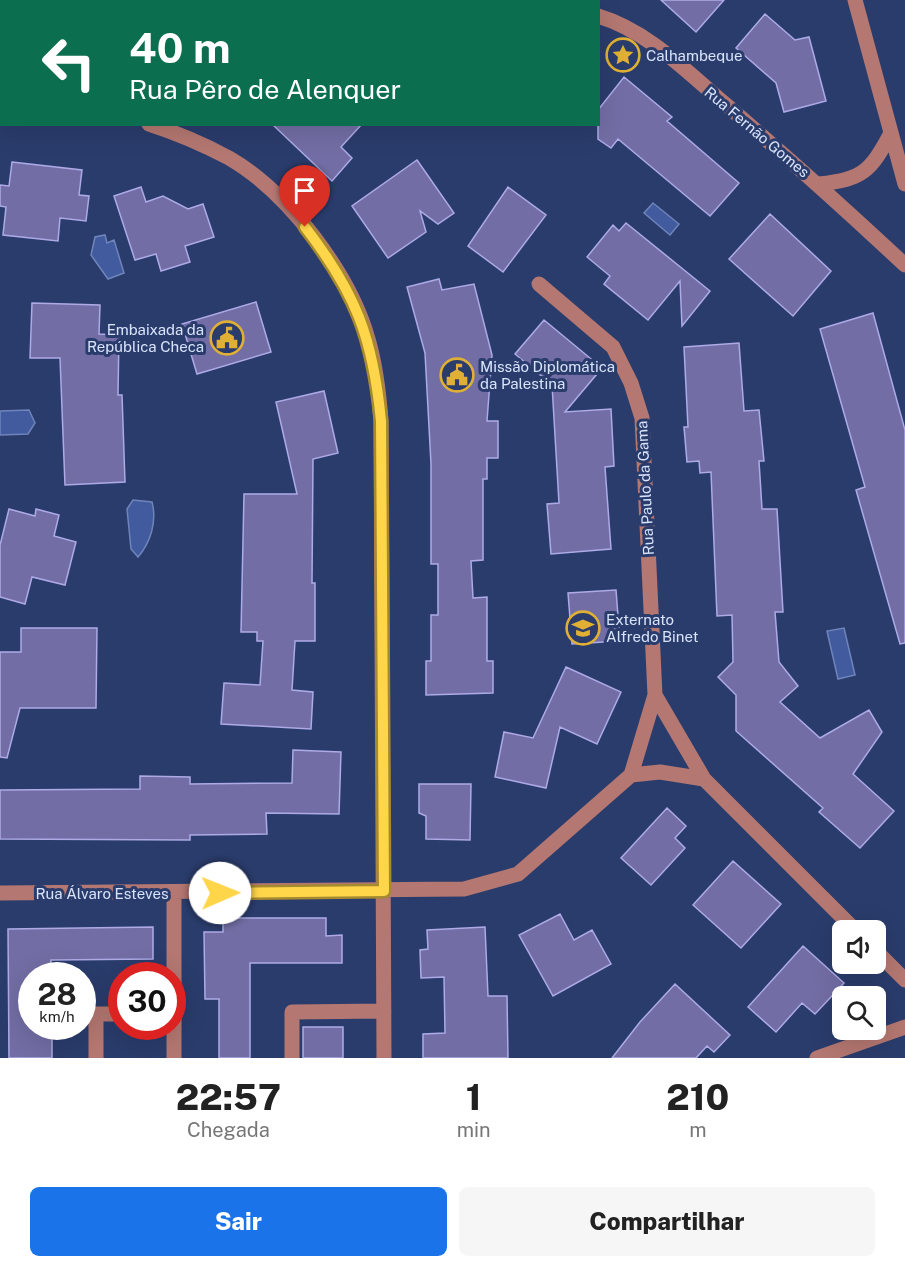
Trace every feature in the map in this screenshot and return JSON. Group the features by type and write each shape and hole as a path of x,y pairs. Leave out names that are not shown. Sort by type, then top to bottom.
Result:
{"street":[{"path":"855,0 905,184"},
{"name":"Rua Fernão Gomes","path":"600,17 615,21 655,45 819,184 905,265"},
{"path":"155,126 183,135 231,159 275,194 334,264 368,338 378,382 381,421 384,1058"},
{"path":"819,184 850,181 875,163 891,133"},
{"name":"Rua Paulo da Gama","path":"539,284 612,347 631,383 642,418 655,695 631,775"},
{"name":"Rua Paulo da Gama","path":"655,695 705,779 845,920"},
{"path":"631,775 660,772 705,779"},
{"name":"Rua Álvaro Esteves","path":"0,893 464,889 518,874 631,775"},
{"path":"173,962 174,893"},
{"path":"886,961 905,980"},
{"path":"292,1058 292,1012 384,1011"},
{"path":"96,1058 96,1014 108,1014"},
{"path":"817,1058 905,1027"},
{"path":"174,1040 174,1058"}],"water":[{"path":"653,203 679,224 670,235 644,213"},
{"path":"105,235 107,243 114,240 124,273 108,279 91,255 95,237"},
{"path":"29,410 35,423 28,434 0,435 0,411"},
{"path":"133,500 152,502 154,516 152,531 138,557 131,549 127,509"},
{"path":"844,628 855,675 838,679 827,631"}],"building":[{"path":"661,0 724,0 696,32"},
{"path":"765,14 795,40 809,37 826,101 784,112 776,83 736,48"},
{"path":"624,77 672,117 667,121 739,183 710,216 618,139 611,148 598,139 600,107"},
{"path":"274,126 360,126 341,147 352,158 332,181"},
{"path":"417,160 454,213 438,224 420,211 426,232 388,258 352,206"},
{"path":"12,162 82,170 79,195 89,196 86,221 60,218 58,241 3,235 6,207 0,206 0,185 9,186"},
{"path":"141,187 146,202 163,196 188,209 203,204 214,237 185,246 190,262 161,271 156,254 135,260 114,196"},
{"path":"508,187 546,215 503,272 468,246"},
{"path":"770,214 831,271 793,316 729,259"},
{"path":"626,223 710,291 682,326 680,281 648,320 604,284 610,276 587,257 613,225 619,231"},
{"path":"439,279 442,290 474,284 492,355 487,421 498,421 498,458 487,458 487,479 483,479 483,560 471,561 473,598 487,597 487,661 493,661 493,693 426,695 426,661 431,661 431,615 438,615 438,564 431,564 431,464 425,353 407,287"},
{"name":"Embaixada da República Checa","path":"256,302 271,352 197,374 182,324"},
{"path":"32,303 100,305 99,334 119,335 118,395 122,395 125,482 65,485 60,358 30,358"},
{"path":"873,313 905,430 905,643 900,644 856,490 865,487 820,329"},
{"path":"544,320 602,368 565,412 611,409 614,466 605,467 611,549 551,554 547,504 559,503 552,385 515,354"},
{"path":"739,343 744,411 759,410 764,461 759,461 762,509 777,509 783,612 775,612 779,662 798,686 780,702 820,738 869,710 882,732 853,774 894,811 860,848 819,812 823,808 736,731 736,695 718,677 733,662 732,615 717,616 711,472 700,473 699,461 687,462 684,427 688,427 684,347"},
{"path":"324,391 338,453 313,459 312,583 315,583 315,641 295,641 292,690 313,692 311,729 221,724 224,683 260,685 263,641 257,641 257,632 241,632 244,494 297,494 276,402"},
{"path":"9,509 35,516 36,509 59,515 54,536 76,542 65,585 32,577 25,604 0,597 0,545"},
{"path":"616,590 620,641 572,644 568,593"},
{"path":"21,628 97,628 96,708 20,708 7,758 0,757 0,652 21,652"},
{"path":"566,667 621,692 597,744 560,727 546,788 495,777 504,732 533,738"},
{"path":"293,750 341,752 339,814 266,813 267,834 190,835 190,840 0,839 0,790 140,789 140,776 190,777 190,784 292,783"},
{"path":"419,784 471,784 470,840 426,839 426,816 419,813"},
{"path":"667,808 686,826 675,838 685,848 651,885 621,858"},
{"path":"733,861 781,904 741,948 693,905"},
{"path":"560,914 574,940 592,930 611,964 553,996 519,935"},
{"path":"223,918 326,918 326,936 342,935 342,963 250,963 250,1058 219,1058 219,999 205,999 204,932 223,932"},
{"path":"153,927 153,959 18,962 18,1040 52,1040 52,1058 9,1058 8,929"},
{"path":"485,927 488,996 507,996 508,1058 423,1058 423,1034 445,1033 444,977 421,978 420,950 428,949 427,930"},
{"path":"803,946 844,983 841,986 832,986 832,996 815,1014 802,1003 776,1032 748,1007"},
{"path":"675,984 730,1035 714,1052 707,1046 696,1058 612,1058 640,1022"},
{"path":"303,1027 343,1027 343,1058 303,1058"}],"place":[{"name":"Calhambeque","path":"623,55"},
{"name":"Embaixada da República Checa","path":"227,338"},
{"name":"Missão Diplomática da Palestina","path":"457,375"},
{"name":"Externato Alfredo Binet","path":"583,628"}],"route":[{"path":"220,893 384,891 381,421 378,382 368,338 353,301 334,264 305,227"}]}
